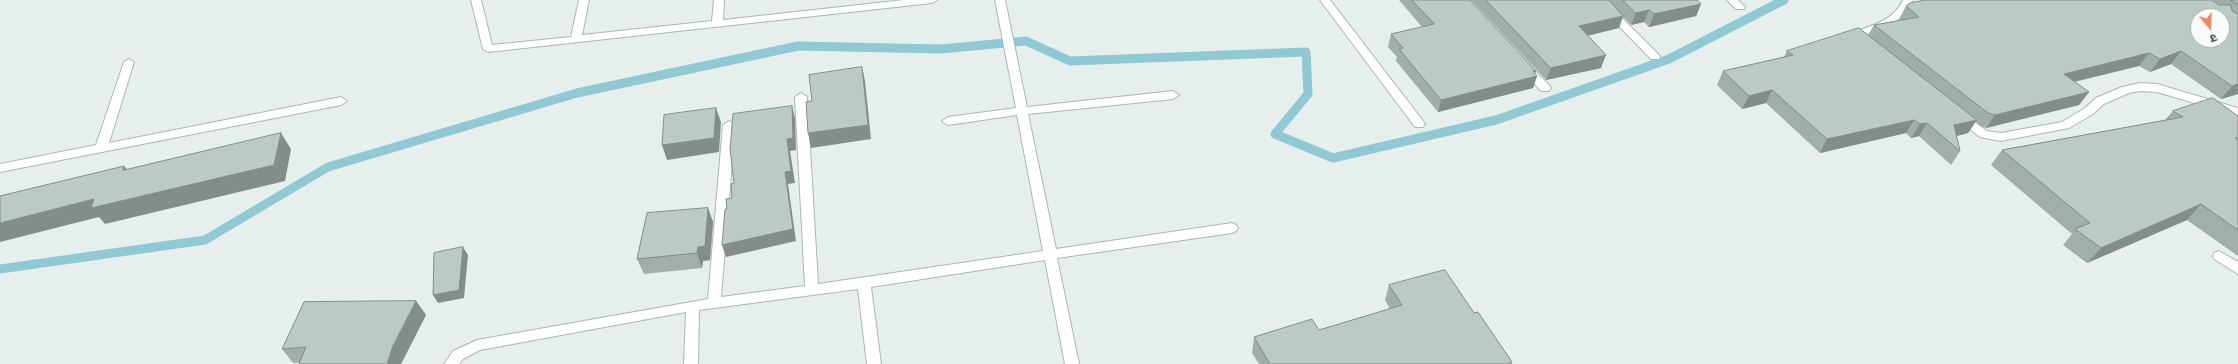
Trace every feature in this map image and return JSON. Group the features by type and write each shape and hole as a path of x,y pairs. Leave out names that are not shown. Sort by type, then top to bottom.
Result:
{"street":[{"path":"476,0 488,49 717,24 857,4 932,0"},
{"path":"576,39 584,0"},
{"path":"717,24 719,0"},
{"path":"1000,0 1072,364"},
{"path":"1325,0 1419,124"},
{"path":"1598,0 1655,57"},
{"path":"1838,40 1885,24 1899,13 1908,0"},
{"path":"1854,35 1866,45"},
{"path":"1519,60 1545,88"},
{"path":"101,148 129,62"},
{"path":"1951,111 1975,130 1993,137 2001,137 2065,125 2089,111 2100,101 2126,90 2140,87 2165,90 2238,112"},
{"path":"948,121 1021,111 1173,95"},
{"path":"802,97 812,291"},
{"path":"0,168 341,101"},
{"path":"714,304 729,125"},
{"path":"451,364 458,355 477,345 693,306 864,284 1051,253 1232,228"},
{"path":"2219,256 2238,269"},
{"path":"864,284 874,364"},
{"path":"691,364 693,306"}],"building":[{"path":"1412,0 1470,0 1536,71 1533,71 1537,76 1441,100 1399,49 1403,48 1391,34 1434,24"},
{"path":"1486,0 1609,0 1623,16 1579,26 1606,55 1551,68"},
{"path":"1623,0 1697,0 1701,4 1654,14 1649,10 1636,13"},
{"path":"1926,0 2212,0 2219,5 2231,5 2232,11 2238,14 2238,84 2232,86 2181,51 2160,59 2149,53 2064,74 2089,92 1995,115 1988,113 1874,25 1919,17 1906,6 1910,3"},
{"path":"2231,0 2238,0 2238,4"},
{"path":"1859,28 1977,120 1954,125 1960,151 1927,123 1920,124 1914,120 1827,139 1772,90 1749,96 1723,71 1793,55 1787,51"},
{"path":"862,67 868,125 808,133 806,102 812,101 809,75"},
{"path":"2213,98 2238,116 2238,138 2235,138 2238,141 2238,230 2201,204 2101,248 2075,229 2090,223 2002,150 2183,117 2173,111"},
{"path":"792,106 793,138 787,139 791,171 785,172 793,229 722,245 725,209 727,209 726,199 732,198 731,184 734,183 730,149 733,114"},
{"path":"716,108 714,138 662,145 664,115"},
{"path":"281,133 274,165 91,208 94,199 0,223 0,196 124,166 123,170"},
{"path":"708,208 705,246 698,247 697,253 637,259 647,213"},
{"path":"463,247 459,290 433,295 434,253"},
{"path":"1445,270 1474,313 1478,312 1512,362 1507,364 1270,364 1254,337 1312,319 1319,330 1402,305 1389,285"},
{"path":"416,301 393,346 387,364 299,364 306,347 282,349 304,302"}],"waterway":[{"path":"0,269 205,240 328,167 577,93 798,46 941,49 1026,41 1070,61 1306,52 1308,94 1275,134 1333,158 1496,120 1669,59 1784,0"}]}
